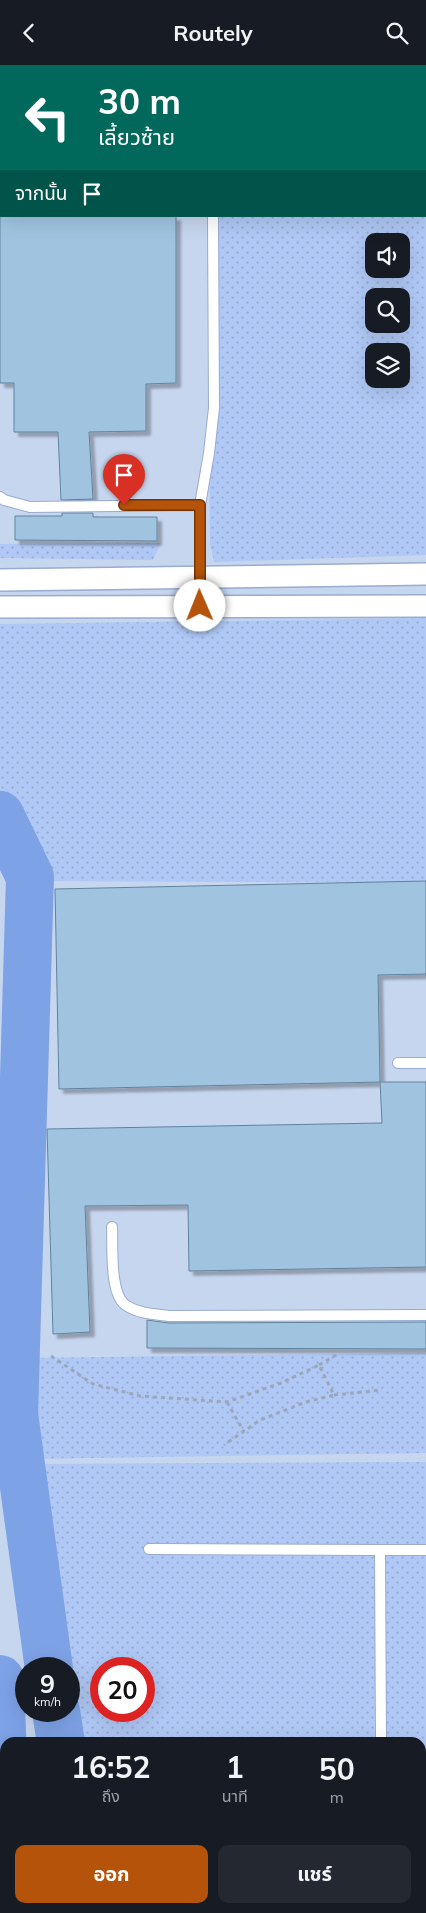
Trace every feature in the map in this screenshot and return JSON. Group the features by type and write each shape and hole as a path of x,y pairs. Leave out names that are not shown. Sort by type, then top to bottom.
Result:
{"street":[{"path":"0,579 426,574"},
{"path":"0,607 426,606"}],"lane":[{"path":"200,606 200,505 214,408 213,217"},
{"path":"0,497 4,500 30,507 200,505"},
{"path":"398,1063 426,1063"},
{"path":"112,1227 115,1288 124,1305 140,1313 169,1316 426,1315"},
{"path":"149,1549 426,1550"},
{"path":"380,1550 380,1737"}],"path":[{"path":"51,1356 93,1384 140,1396 227,1402 281,1383 338,1354"},
{"path":"319,1365 334,1395"},
{"path":"224,1445 260,1420 306,1402 334,1395 382,1390"},
{"path":"227,1402 244,1432"}],"shaded area":[{"path":"0,217 426,217 426,1737 0,1737"},
{"path":"207,217 426,217 426,555 214,562 210,543"},
{"path":"161,543 153,560 0,558 0,544"},
{"path":"426,618 426,883 44,881 13,842 0,815 0,624"},
{"path":"426,1353 426,1453 26,1459 25,1358"},
{"path":"426,1462 426,1737 66,1737 64,1722 80,1722 80,1657 54,1657 27,1464"}],"building":[{"path":"0,217 176,217 176,383 146,384 146,431 89,432 93,499 61,500 58,432 14,432 14,383 0,383"},
{"path":"62,513 93,513 93,517 157,517 157,541 15,540 15,516 62,516"},
{"path":"426,881 426,974 378,975 380,1082 59,1089 55,889"},
{"path":"380,1082 426,1082 426,1267 189,1271 188,1205 85,1206 90,1332 53,1334 47,1129 382,1123"},
{"path":"147,1320 169,1323 426,1322 426,1349 147,1348"}],"waterway":[{"path":"0,815 30,877 14,1414 47,1657"},
{"path":"0,1679 2,1737"},
{"path":"58,1722 60,1737"}],"route":[{"path":"124,505 200,505 200,606"}]}
